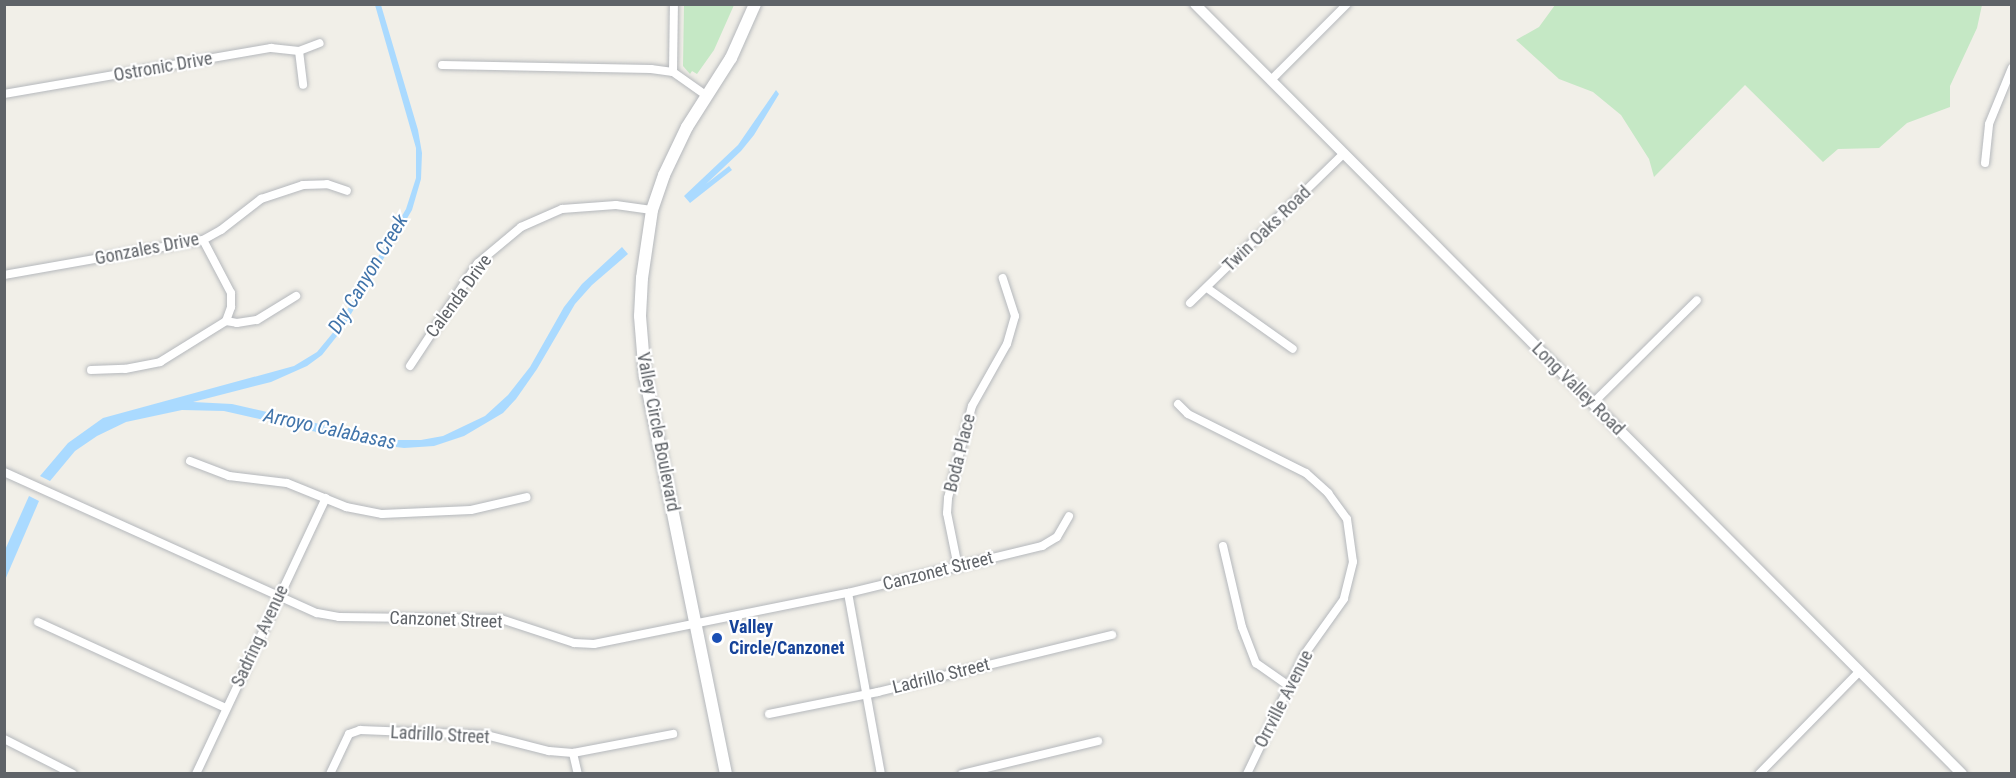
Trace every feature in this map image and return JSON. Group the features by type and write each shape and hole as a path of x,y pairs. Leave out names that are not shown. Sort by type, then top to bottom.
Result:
{"main road":[{"name":"Valley Circle Boulevard","path":"726,774 642,356 642,278 652,210 675,148 731,58 755,4"}],"street":[{"path":"673,72 674,4"},
{"name":"Long Valley Road","path":"1195,4 1962,774"},
{"path":"1271,80 1347,4"},
{"name":"Ostronic Drive","path":"4,94 272,48 299,51 320,44"},
{"path":"299,51 303,85"},
{"path":"442,65 651,69 673,72 707,96"},
{"path":"1985,163 1989,124 2012,68"},
{"name":"Twin Oaks Road","path":"1190,303 1344,153"},
{"name":"Gonzales Drive","path":"4,275 203,240 221,230 261,199 281,190 303,185 327,184 347,191"},
{"name":"Calenda Drive","path":"410,366 478,263 521,227 562,209 616,205 652,210"},
{"path":"91,370 125,369 160,362 226,321 231,307 231,293 203,240"},
{"name":"Boda Place","path":"958,567 947,513 948,498 972,406 1008,344 1015,316 1003,278"},
{"path":"1207,288 1293,349"},
{"path":"226,321 237,323 256,320 296,296"},
{"path":"1593,403 1697,300"},
{"name":"Orrville Avenue","path":"1178,404 1188,414 1306,473 1328,493 1347,519 1353,562 1344,599 1304,655 1247,774"},
{"path":"190,461 229,476 288,483 346,507 382,514 471,510 527,497"},
{"name":"Canzonet Street","path":"4,472 317,613 339,617 501,619 574,643 594,644 848,594 1052,542 1058,537 1069,516"},
{"name":"Sadring Avenue","path":"196,774 326,498"},
{"path":"1223,546 1242,627 1256,663 1288,685"},
{"path":"848,594 881,774"},
{"path":"38,622 226,708"},
{"name":"Ladrillo Street","path":"769,714 866,694 1112,635"},
{"path":"1759,774 1860,671"},
{"name":"Ladrillo Street","path":"330,774 349,734 360,730 486,735 549,752 573,753 673,734"},
{"path":"4,740 69,773"},
{"path":"962,774 1098,741"},
{"path":"573,753 578,774"}],"green space":[{"path":"684,5 734,5 714,50 697,74 692,71 690,74 683,66"},
{"path":"1555,5 1982,5 1977,28 1950,86 1950,107 1907,123 1879,148 1838,149 1823,162 1745,85 1654,177 1649,159 1621,115 1593,92 1559,79 1516,40 1539,27"}],"water":[{"name":"Arroyo Calabasas","path":"375,5 381,5 418,130 422,153 421,179 412,210 341,331 322,355 307,366 271,382 193,402 232,404 390,440 421,440 443,436 485,416 508,395 530,367 564,307 582,284 622,247 628,254 592,285 575,304 537,369 516,399 503,413 464,436 434,446 404,448 365,443 224,411 182,410 126,422 97,436 75,451 50,481 40,476 68,443 103,418 294,366 317,352 336,329 406,209 416,178 416,148"},
{"path":"776,90 779,94 754,135 741,151 706,184 729,166 732,170 690,203 684,196 738,145"},
{"path":"29,496 39,501 5,580 5,550"}],"place":[{"name":"Valley Circle/Canzonet","path":"717,638"}],"water label":[{"name":"Dry Canyon Creek","path":"368,274"}]}
